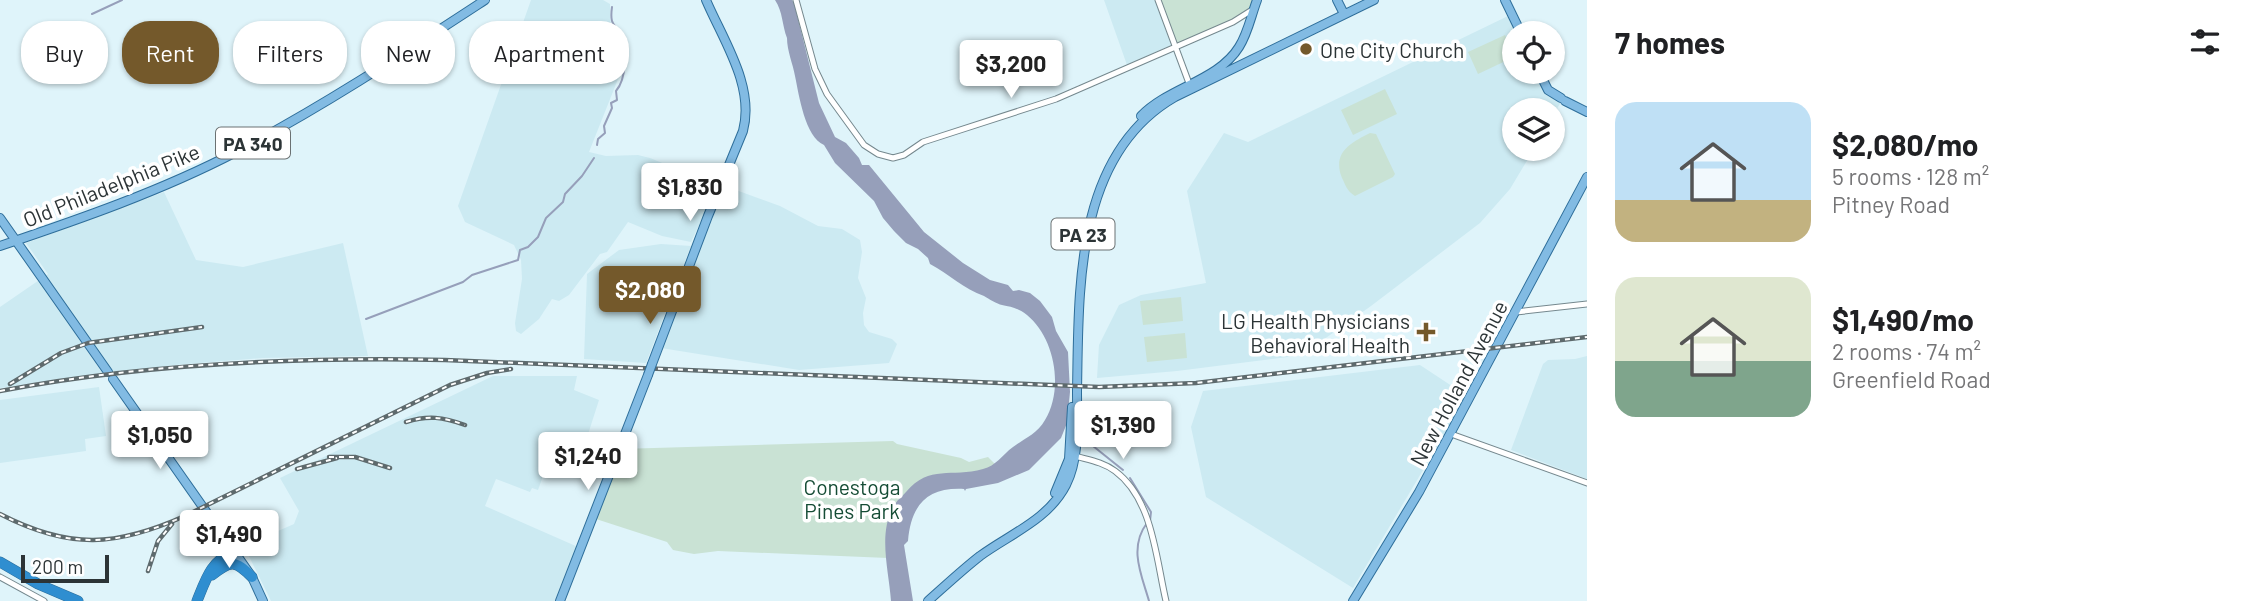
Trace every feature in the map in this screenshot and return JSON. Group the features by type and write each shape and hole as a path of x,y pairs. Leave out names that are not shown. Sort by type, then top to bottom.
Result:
{"highway":[{"path":"206,601 212,575 234,551"},
{"path":"197,601 211,569 225,555 234,551"},
{"path":"212,575 232,563 241,566 252,577"},
{"path":"0,564 69,601"},
{"path":"0,564 78,601"}],"main road":[{"name":"Old Philadelphia Pike","path":"0,246 146,193 236,152 369,75 485,0"},
{"path":"560,601 743,131 747,107 743,86 706,0"},
{"path":"1337,0 1344,14"},
{"name":"PA 23","path":"928,601 979,552 1044,507 1061,482 1072,455 1078,271 1082,239 1090,206 1107,166 1132,125 1159,100 1374,0"},
{"path":"1505,0 1515,21"},
{"name":"PA 23","path":"1190,86 1226,63 1243,41 1255,4"},
{"path":"1545,84 1548,90 1587,112"},
{"name":"New Holland Avenue","path":"1353,601 1451,434 1587,177"},
{"path":"0,218 252,577 263,601"},
{"name":"PA 23","path":"921,601 944,584"}],"street":[{"path":"796,0 815,69 823,86 859,140 882,156 900,157 923,142 1056,99 1233,22 1255,4"},
{"path":"1158,0 1190,86"},
{"path":"1516,312 1587,304"},
{"path":"1451,434 1587,483"},
{"path":"1072,455 1108,467 1121,476 1133,491 1149,525 1166,601"},
{"path":"0,577 44,601"}],"shaded area":[{"path":"531,0 603,0 610,4 610,21 524,21"},
{"path":"775,0 792,0 794,3 819,103 835,137 846,143 862,165 869,165 924,232 963,263 990,280 1008,285 1013,291 1030,293 1040,301 1052,317 1056,331 1068,352 1070,392 1067,423 1061,438 1029,470 998,483 965,491 940,491 931,495 917,508 908,541 904,545 913,601 891,601 885,539 886,527 895,504 915,483 924,478 942,473 988,468 1035,432 1051,408 1054,364 1044,337 1027,315 1015,308 998,304 930,264 928,258 894,231 874,201 835,163 824,145 817,141 801,104 781,14"},
{"path":"1104,0 1155,0 1171,45 1127,65"},
{"path":"1508,16 1510,21 1502,21 1502,84 1540,84 1544,91 1555,98 1502,98 1502,161 1527,161 1510,189 1480,223 1313,347 1296,356 1097,378 1099,345 1119,305 1141,295 1206,283 1187,191 1224,133 1248,142"},
{"path":"501,84 616,84 589,152 606,156 638,155 650,158 677,169 713,196 691,242 662,236 628,222 607,252 600,254 569,295 559,301 552,299 539,319 521,334 516,331 515,323 522,279 521,260 514,245 465,222 458,206"},
{"path":"725,186 780,206 818,226 842,229 860,240 862,252 858,278 866,298 864,325 869,332 892,339 897,344 889,363 799,370 661,348"},
{"path":"164,192 196,260 243,267 343,243 368,356 263,358 175,365 0,388 0,307 48,274 26,243"},
{"path":"661,244 691,246 646,363 584,359 587,274 619,250"},
{"path":"1587,356 1587,479 1511,450 1543,364 1548,360"},
{"path":"1420,365 1467,396 1353,588 1206,497 1191,427 1203,391"},
{"path":"493,376 577,376 574,390 599,400 583,450 555,442 538,490 532,488 530,492 496,479 485,506 578,547 557,601 271,601 244,546 294,524 299,511 280,478"},
{"path":"99,387 106,436 85,439 86,451 0,463 0,400"}],"green space":[{"path":"1159,0 1254,0 1244,15 1176,44"},
{"path":"1502,36 1502,63 1478,74 1468,52"},
{"path":"1385,89 1397,114 1353,135 1341,110"},
{"path":"1370,133 1376,134 1395,174 1355,196 1348,190 1342,178 1339,162 1341,155 1350,145"},
{"path":"1181,297 1183,321 1143,325 1140,301"},
{"path":"1185,333 1187,358 1147,362 1144,337"},
{"name":"Conestoga Pines Park","path":"893,441 969,462 988,457 1002,471 917,496 888,558 718,551 694,554 673,550 667,542 596,519 620,449"}],"waterway":[{"path":"92,14 122,0"},
{"path":"597,145 598,139 605,133 604,126 612,108 611,103 617,100 616,91 624,72 623,43 612,22 612,7"},
{"path":"366,319 463,282 472,275 518,260 520,250 528,247 538,237 546,218 563,202 565,194 594,158"},
{"path":"1081,442 1093,446 1123,470"},
{"path":"1130,478 1151,512 1150,521"},
{"path":"1147,523 1141,533 1137,552 1149,601"}],"railway":[{"path":"10,384 61,353 88,343 202,327"},
{"path":"0,391 166,368 278,361 389,359 1099,387 1196,383 1587,337"},
{"path":"0,514 25,526 71,539 93,540 138,533 187,515 450,385 487,373 511,369"},
{"path":"406,422 436,418 465,425"},
{"path":"329,457 355,457 390,468"},
{"path":"297,469 337,458"},
{"path":"148,571 158,541 172,524"}],"place":[{"name":"One City Church","path":"1306,49"},
{"name":"LG Health Physicians Behavioral Health","path":"1426,332"}]}
